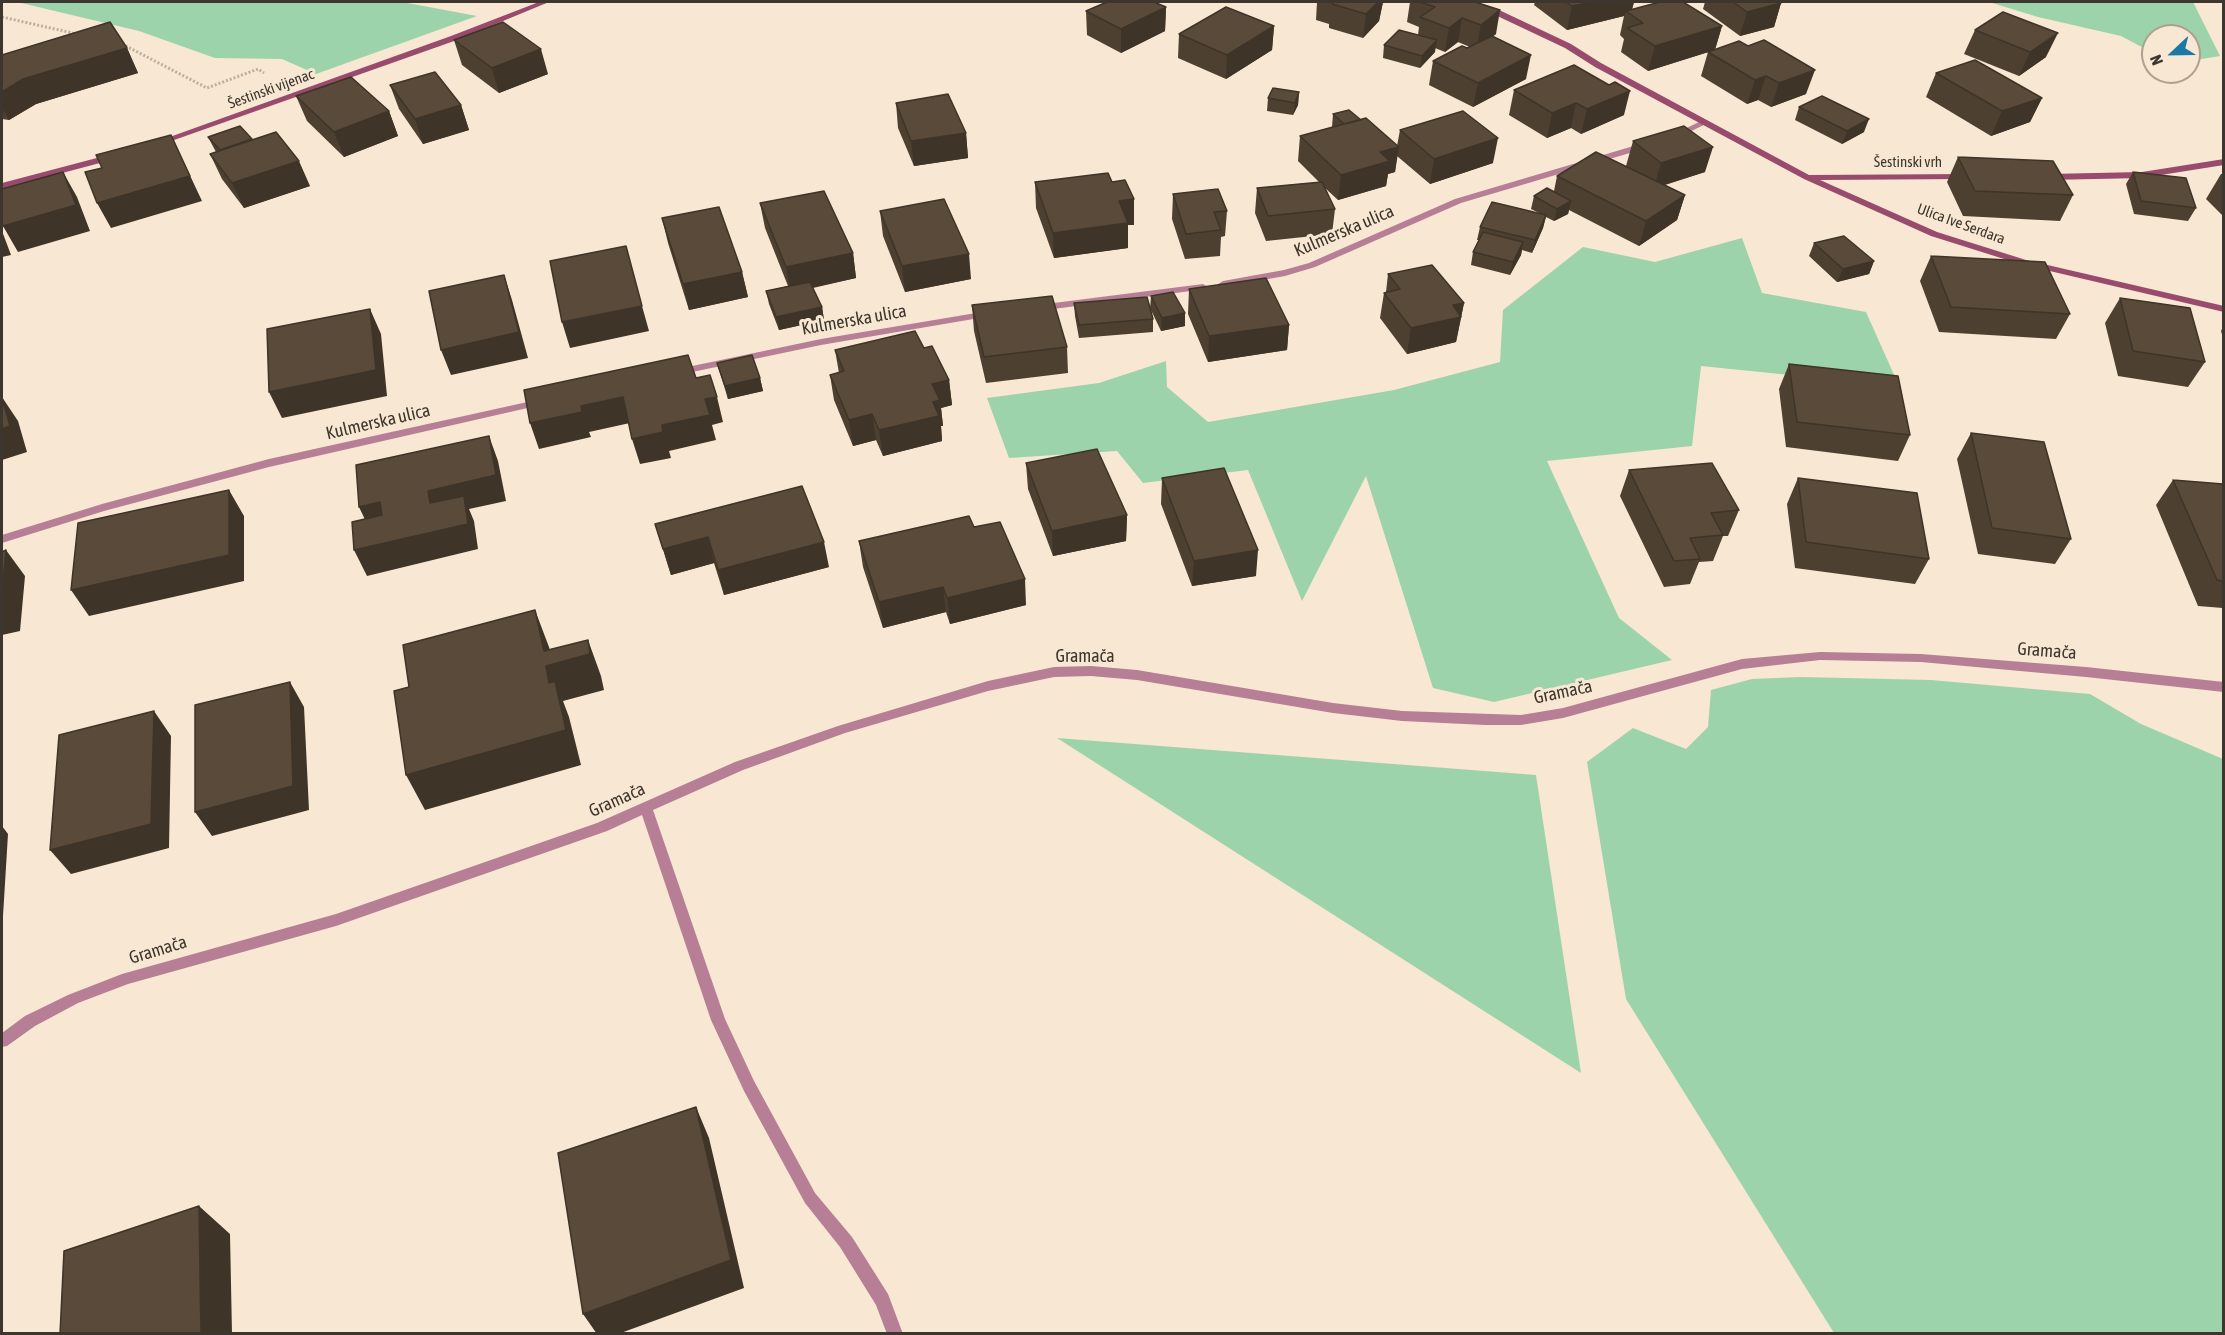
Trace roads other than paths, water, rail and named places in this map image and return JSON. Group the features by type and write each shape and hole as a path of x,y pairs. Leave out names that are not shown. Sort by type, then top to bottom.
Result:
{"street":[{"name":"Šestinski vijenac","path":"143,147 454,38 545,2"},
{"path":"1465,2 1504,15 1568,46 1704,123"},
{"name":"Ulica Ive Serdara","path":"1704,123 1807,177 1934,234 2075,275 2223,309"},
{"name":"Kulmerska ulica","path":"1026,309 1177,291 1285,273 1345,252 1458,201 1624,152 1704,123"},
{"path":"2,186 123,154"},
{"path":"2032,177 2142,175 2223,162"},
{"name":"Šestinski vrh","path":"1807,177 1976,176"},
{"name":"Kulmerska ulica","path":"672,373 876,332 1004,312"},
{"name":"Kulmerska ulica","path":"2,539 102,507 269,464 554,399"},
{"name":"Gramača","path":"2,1041 30,1021 73,999 127,978 336,920 602,827 739,766 842,729 997,683 1054,672 1091,671 1137,675 1333,708 1402,716 1485,720 1521,720 1563,713 1742,664 1820,656 1921,658 2223,687"},
{"path":"646,807 718,1020 745,1077 810,1198 846,1242 882,1300 895,1334"}]}
